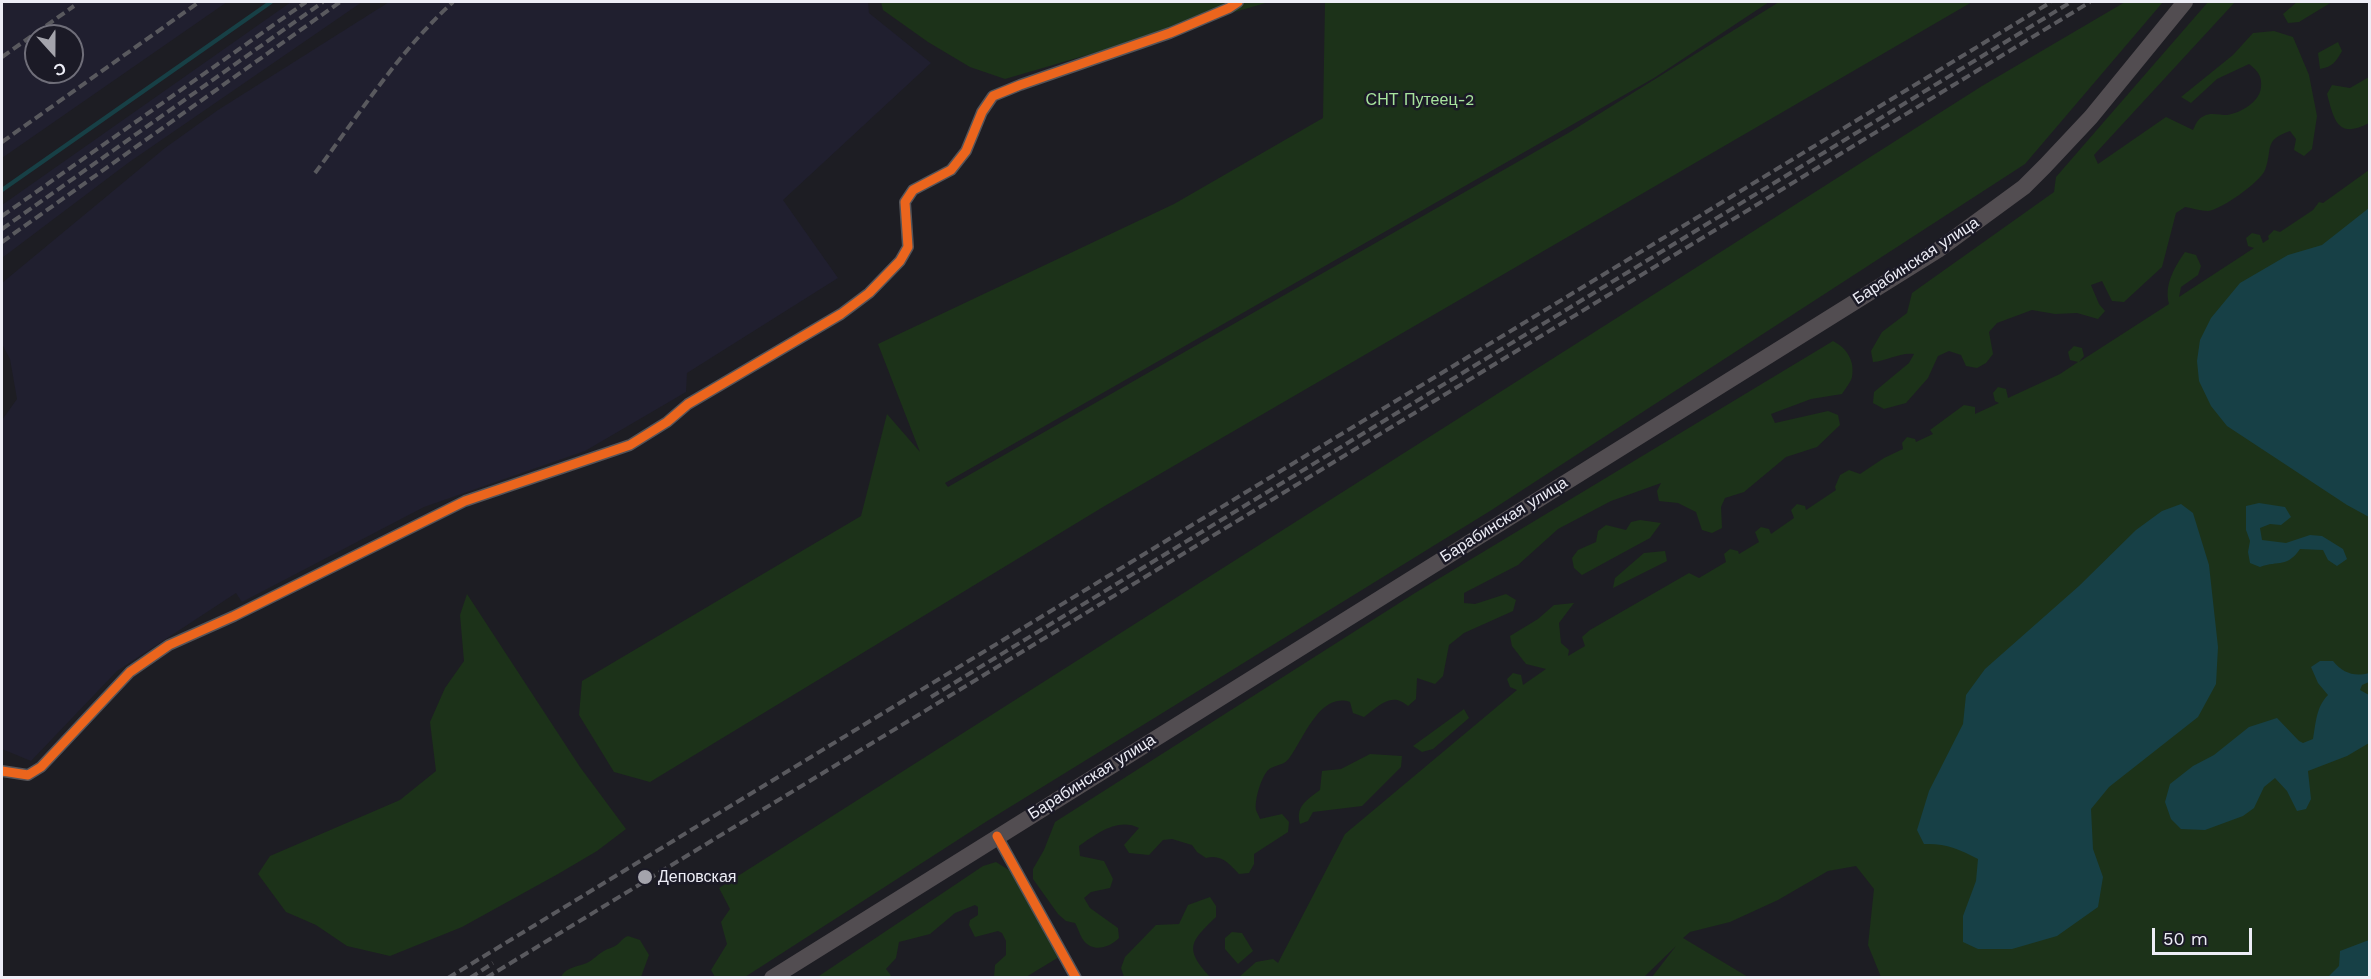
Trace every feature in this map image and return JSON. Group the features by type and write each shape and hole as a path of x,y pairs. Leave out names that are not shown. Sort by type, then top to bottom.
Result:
{"main road":[{"name":"Барабинская улица","path":"772,978 1938,250 2024,187 2038,173 2091,117 2185,2"}],"street":[{"path":"2,771 28,775 41,767 130,672 177,641 234,616 465,501 630,446 667,422 688,404 841,314 869,293 900,261 908,247 904,202 913,190 951,170 966,151 982,111 993,96 1170,33 1238,2"},
{"path":"997,836 1076,978"}],"shaded area":[{"path":"2,2 227,2 2,158"},
{"path":"291,2 362,2 128,163 2,258 2,205"},
{"path":"389,2 868,2 869,13 931,63 783,200 838,278 687,373 686,392 585,451 424,507 242,602 236,593 117,671 31,761 2,749 2,420 17,399 10,359 2,344 2,283 165,148 218,110"}],"green space":[{"path":"881,2 1269,2 1005,79 970,67 928,42 883,10"},
{"name":"СНТ Путеец-2","path":"1325,2 1769,2 1654,78 945,483 948,487 1570,132 1779,2 1972,2 1103,507 650,782 614,772 579,715 582,681 861,516 887,414 920,452 878,344 1174,204 1323,118"},
{"path":"2125,2 2163,2 2025,164 1490,511 984,823 745,977 715,977 711,970 727,944 721,922 730,909 719,888 1982,86"},
{"path":"2208,2 2235,2 2094,155 2098,164 2166,117 2193,130 2198,120 2206,115 2227,115 2249,106 2260,92 2261,80 2259,74 2249,64 2217,79 2191,103 2181,97 2233,55 2253,33 2274,31 2293,37 2309,75 2317,116 2312,149 2304,156 2294,150 2296,139 2290,131 2282,134 2270,146 2262,175 2240,195 2208,211 2185,207 2176,213 2162,267 2124,302 2112,301 2102,281 2091,285 2099,304 2105,311 2098,319 2077,313 2055,314 2032,310 1997,323 1989,332 1993,354 1986,363 1977,368 1966,366 1961,355 1949,351 1938,356 1928,378 1906,403 1884,409 1873,403 1874,392 1909,363 1914,354 1904,354 1873,362 1871,351 1882,332 1907,313 1912,293 2054,192 2056,177"},
{"path":"2297,2 2332,2 2299,22 2288,23 2283,14"},
{"path":"2338,42 2342,51 2338,58 2331,65 2320,69 2318,53"},
{"path":"2369,77 2369,123 2358,128 2343,128 2335,119 2327,94 2332,85 2350,88"},
{"path":"2369,170 2369,977 1881,977 1868,945 1874,889 1856,866 1828,871 1778,900 1730,922 1690,932 1683,938 1748,977 1652,977 1676,946 1644,977 1238,978 1256,962 1273,959 1278,963 1345,834 1517,690 1510,687 1507,679 1513,673 1521,675 1523,685 1546,669 1526,664 1512,646 1510,636 1538,619 1554,605 1574,603 1559,623 1561,643 1569,650 1568,656 1585,646 1582,637 1590,630 1689,573 1699,578 1726,562 1724,554 1730,549 1738,551 1739,554 1759,542 1755,532 1761,527 1769,529 1771,534 1794,518 1791,510 1797,504 1805,506 1806,510 1836,490 1840,475 1849,470 1860,474 1903,449 1902,443 1907,437 1915,439 1916,442 1933,434 1930,430 1964,405 1975,407 1975,414 1999,403 1995,401 1993,393 1998,387 2006,389 2008,398 2060,374 2078,362 2070,360 2068,352 2074,346 2082,348 2084,356 2079,362 2169,304 2169,283 2185,252 2196,255 2201,266 2198,275 2181,287 2179,297 2254,248 2248,246 2246,238 2252,233 2260,235 2263,243 2269,239 2268,236 2274,230 2280,232 2313,210 2319,202 2323,203"},
{"path":"1833,341 1846,351 1853,371 1842,394 1811,399 1771,414 1775,423 1828,411 1838,415 1840,425 1817,447 1786,457 1744,492 1725,498 1721,507 1722,528 1712,533 1702,530 1696,512 1678,503 1659,501 1657,491 1661,483 1611,501 1558,529 1518,565 1464,593 1464,603 1475,604 1506,594 1516,600 1513,611 1464,633 1449,645 1443,676 1435,684 1417,678 1416,699 1408,706 1391,700 1364,717 1353,713 1350,702 1339,701 1322,710 1288,760 1271,768 1262,781 1257,794 1256,806 1260,819 1282,814 1289,822 1288,832 1254,854 1254,864 1249,873 1239,874 1221,859 1206,858 1192,845 1172,839 1163,840 1149,855 1129,853 1124,845 1139,828 1123,824 1108,828 1079,846 1080,856 1104,861 1113,879 1110,888 1091,892 1084,898 1090,908 1118,928 1119,938 1107,946 1097,948 1084,941 1075,923 1066,921 1058,914 1033,879 1033,869 1044,850 1055,822 1415,593"},
{"path":"1640,520 1661,523 1650,538 1582,575 1574,568 1572,558 1578,550 1596,542 1598,531 1606,525 1626,530 1631,522"},
{"path":"1665,551 1667,561 1613,588 1615,578 1644,553"},
{"path":"467,594 580,767 626,829 597,851 462,927 390,956 347,946 316,925 286,912 258,874 270,856 400,800 436,771 430,722 445,688 464,661 460,615"},
{"path":"1464,709 1469,718 1433,749 1422,752 1413,746"},
{"path":"1370,754 1402,756 1401,767 1362,806 1313,812 1308,821 1300,824 1299,812 1307,800 1320,790 1322,771 1341,769"},
{"path":"996,862 1009,870 1059,957 1026,977 994,977 995,965 1006,955 1006,941 1002,933 998,931 975,937 969,925 970,920 978,915 978,907 975,905 955,913 930,934 899,942 896,958 886,969 892,977 816,978 983,866"},
{"path":"1210,897 1216,906 1216,917 1196,939 1193,952 1201,967 1210,977 1124,977 1121,968 1125,957 1156,925 1179,924 1188,905"},
{"path":"1232,932 1242,933 1253,951 1238,964 1225,949 1225,938"},
{"path":"628,936 640,940 649,955 641,977 561,977 568,970 589,962"}],"water":[{"path":"2369,208 2369,517 2227,426 2211,406 2199,381 2197,361 2200,340 2211,318 2240,283 2288,255 2322,245"},
{"path":"2259,503 2285,507 2291,517 2281,525 2270,524 2260,528 2262,540 2286,543 2310,535 2322,536 2343,549 2347,559 2337,566 2328,560 2323,550 2300,549 2287,561 2260,567 2250,563 2246,506"},
{"path":"2181,504 2193,513 2209,565 2218,647 2216,684 2198,717 2109,787 2091,809 2093,849 2103,877 2098,907 2057,936 2012,949 1978,949 1963,942 1963,916 1976,881 1978,859 1952,847 1924,844 1917,830 1929,791 1963,724 1966,695 1985,669 2079,586 2136,530 2162,511"},
{"path":"2320,661 2333,661 2345,671 2354,674 2369,673 2369,682 2362,685 2360,690 2369,695 2369,743 2347,756 2308,771 2311,799 2306,809 2297,811 2287,791 2275,778 2264,787 2254,808 2243,816 2205,830 2181,829 2171,819 2165,802 2170,784 2193,766 2214,755 2249,727 2277,718 2299,741 2303,743 2313,739 2319,710 2328,695 2318,683 2311,667"},
{"path":"2369,940 2369,977 2328,977 2339,966 2340,951"}],"waterway":[{"path":"2,190 271,2"}],"railway":[{"path":"2,142 199,2"},
{"path":"2,216 306,2"},
{"path":"2,229 323,2"},
{"path":"2,242 340,2"},
{"path":"315,173 397,62 453,2"},
{"path":"448,978 2051,2"},
{"path":"931,697 2071,2"},
{"path":"486,978 2090,2"},
{"path":"2,57 74,6"},
{"path":"470,978 493,963"}],"cycle path":[{"path":"2,771 28,775 41,767 130,672 169,645 234,616 465,501 630,445 667,422 688,404 841,314 869,293 900,261 908,247 905,202 913,190 951,170 966,151 982,112 993,96 1170,33 1238,2"},
{"path":"997,836 1076,978"}],"place":[{"name":"Деповская","path":"645,877"}]}
